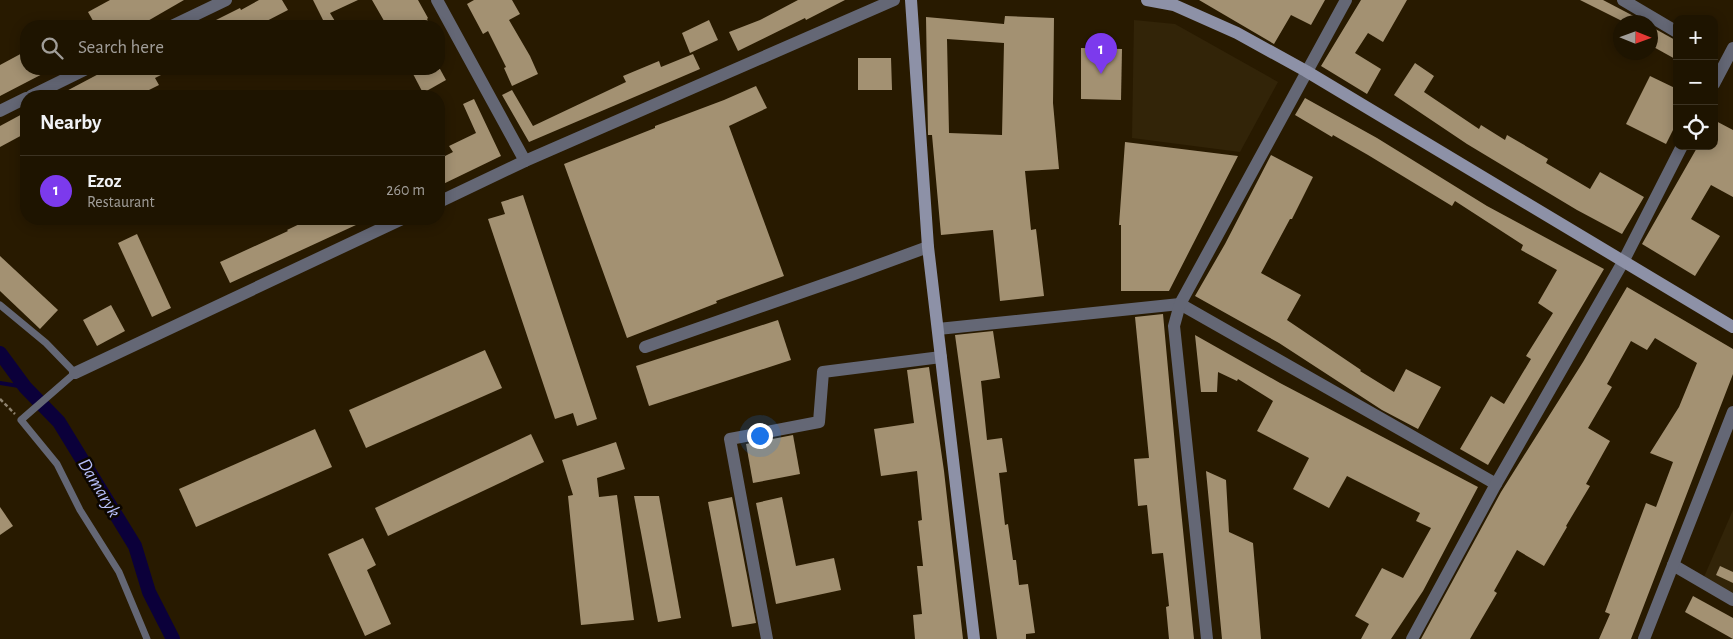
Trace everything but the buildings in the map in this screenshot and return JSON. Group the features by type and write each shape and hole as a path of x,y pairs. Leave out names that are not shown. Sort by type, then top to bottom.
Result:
{"main road":[{"path":"911,0 928,247 974,639"},
{"path":"1147,0 1172,3 1237,33 1306,71 1733,327"}],"street":[{"path":"184,20 226,0"},
{"path":"437,0 525,161"},
{"path":"445,199 525,161 894,0"},
{"path":"1207,639 1174,326 1180,304 1346,0"},
{"path":"1623,0 1673,30"},
{"path":"1718,76 1733,48"},
{"path":"1718,56 1726,61"},
{"path":"43,90 74,75"},
{"path":"0,111 20,101"},
{"path":"1412,639 1496,484 1623,262 1680,150"},
{"path":"75,373 389,225"},
{"path":"644,347 928,247"},
{"path":"938,329 1180,304 1496,484"},
{"path":"768,639 730,439 819,422 823,372 941,357"},
{"path":"1644,639 1733,412"},
{"path":"1673,565 1733,600"}],"lane":[{"path":"0,305 46,343 75,373 21,420 57,464 80,510 120,572 147,639"}],"path":[{"path":"0,399 21,420"}],"shaded area":[{"path":"1134,20 1175,24 1278,82 1240,152 1132,138"},
{"path":"1733,510 1733,593 1704,577"}],"waterway":[{"name":"Damaryk","path":"0,353 25,387 59,422 135,546 149,592 173,639"},
{"path":"0,383 25,387"}],"place":[{"name":"Ezoz","path":"1101,74"}]}
